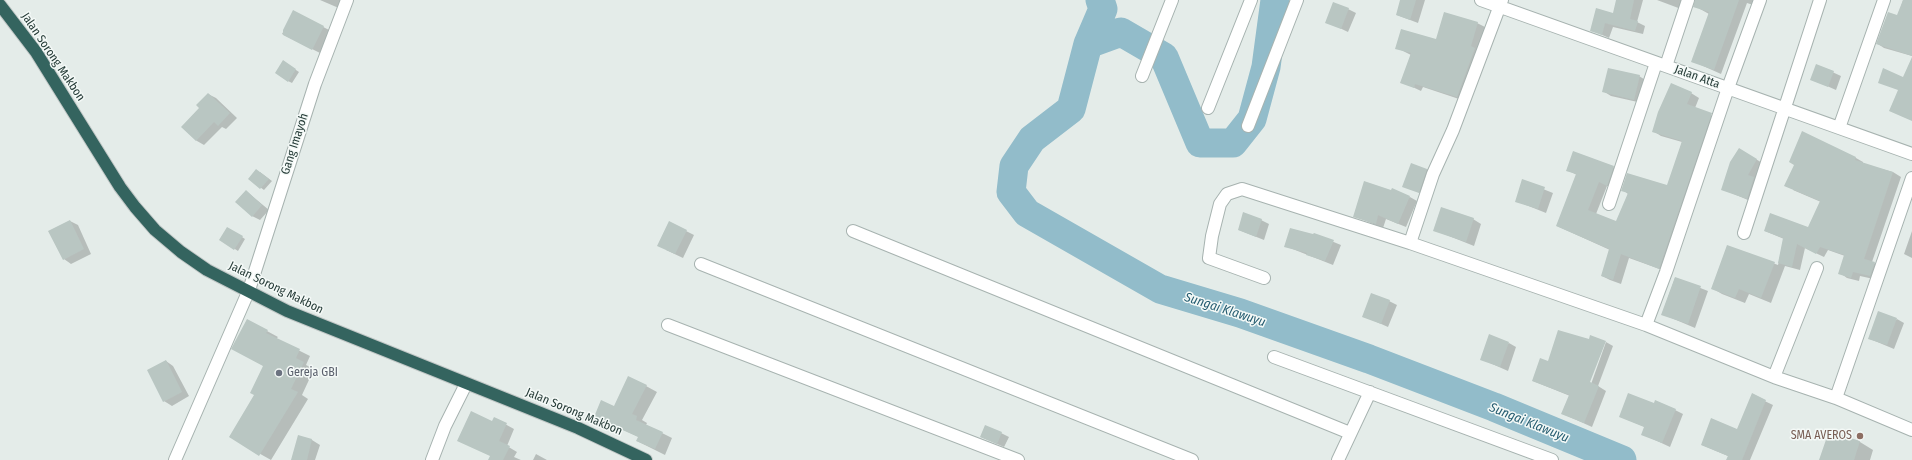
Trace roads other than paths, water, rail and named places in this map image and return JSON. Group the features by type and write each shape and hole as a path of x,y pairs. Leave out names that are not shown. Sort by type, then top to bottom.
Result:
{"highway":[{"name":"Jalan Sorong Makbon","path":"0,5 36,52 120,187 155,230 181,252 207,270 249,290 286,311 578,428 626,456 646,460"}],"street":[{"name":"Gang Imayoh","path":"175,460 249,290 315,84 347,0"},
{"path":"1142,76 1172,0"},
{"path":"1208,108 1251,0"},
{"path":"1248,126 1297,0"},
{"name":"Jalan Atta","path":"1481,0 1501,3 1661,64 1912,154"},
{"path":"1609,204 1661,64 1688,0"},
{"path":"1646,325 1666,272 1728,88 1760,0"},
{"path":"1744,233 1820,0"},
{"path":"1839,128 1884,0"},
{"path":"1410,243 1433,174 1453,130 1501,3"},
{"path":"1836,398 1912,178"},
{"path":"1264,278 1209,258 1212,236 1220,204 1227,194 1242,189 1410,243 1646,325 1774,377 1836,398 1912,430"},
{"path":"853,231 1350,433"},
{"path":"701,264 1192,460"},
{"path":"1774,377 1816,268"},
{"path":"668,325 1018,460"},
{"path":"1274,357 1552,460"},
{"path":"432,460 445,426 466,384"},
{"path":"1338,460 1370,392"}],"waterway":[{"name":"Sungai Klawuyu","path":"1089,0 1103,9"},
{"name":"Sungai Klawuyu","path":"1088,44 1103,9 1100,0"},
{"name":"Sungai Klawuyu","path":"1275,0 1266,67 1252,119 1233,143 1200,143 1164,57 1121,32 1088,44 1071,109 1032,139 1014,166 1011,192 1027,213 1160,289 1240,313 1369,359 1494,407 1622,460"}],"place":[{"name":"Gereja GBI","path":"279,373"},
{"name":"SMA AVEROS","path":"1860,436"}]}
